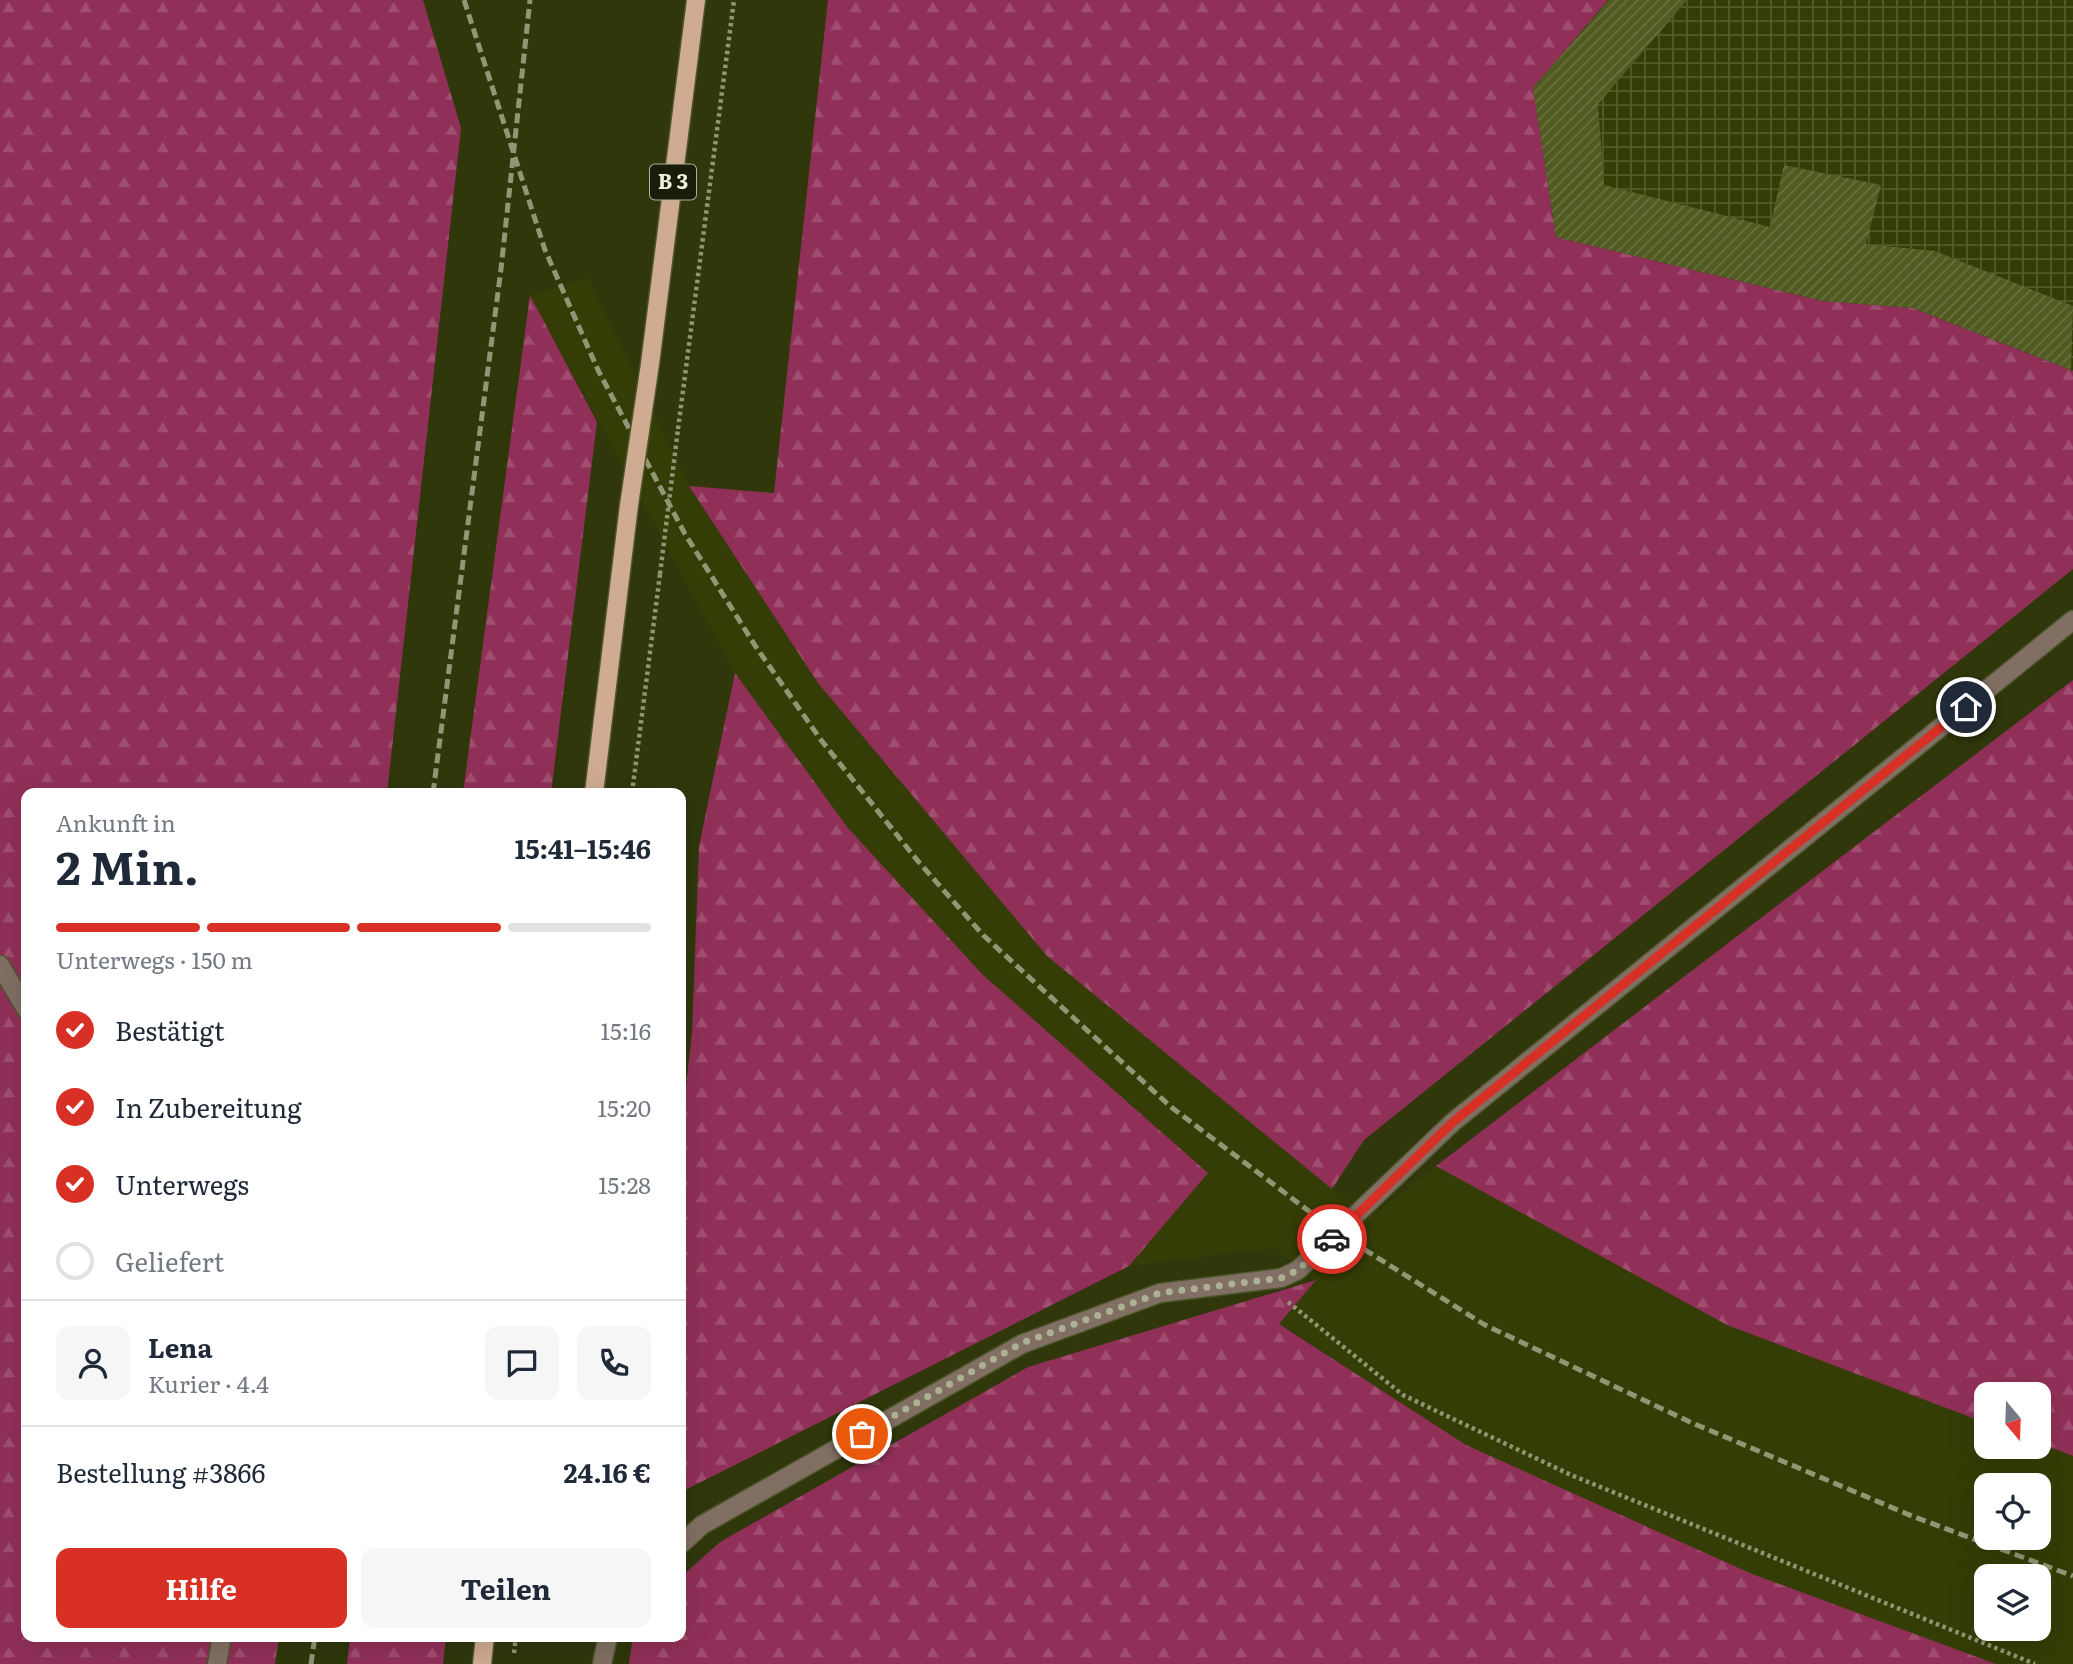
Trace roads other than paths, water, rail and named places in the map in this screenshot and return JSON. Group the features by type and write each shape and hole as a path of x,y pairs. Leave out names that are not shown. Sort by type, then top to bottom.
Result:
{"main road":[{"name":"B 3","path":"595,788 696,0"},
{"path":"482,1664 484,1642"}],"lane":[{"path":"686,1539 702,1525 1022,1343 1160,1293 1281,1278 1298,1270 1453,1122 2073,620"},
{"path":"0,965 21,1001"},
{"path":"217,1664 221,1642"},
{"path":"602,1664 607,1642"}],"railway":[{"path":"464,0 545,250 598,370 685,534 756,647 821,740 917,860 983,935 1171,1107 1338,1233 1485,1325 1690,1422 1912,1516 2073,1576"},
{"path":"434,788 501,269 530,0"},
{"path":"311,1664 314,1642"}]}
